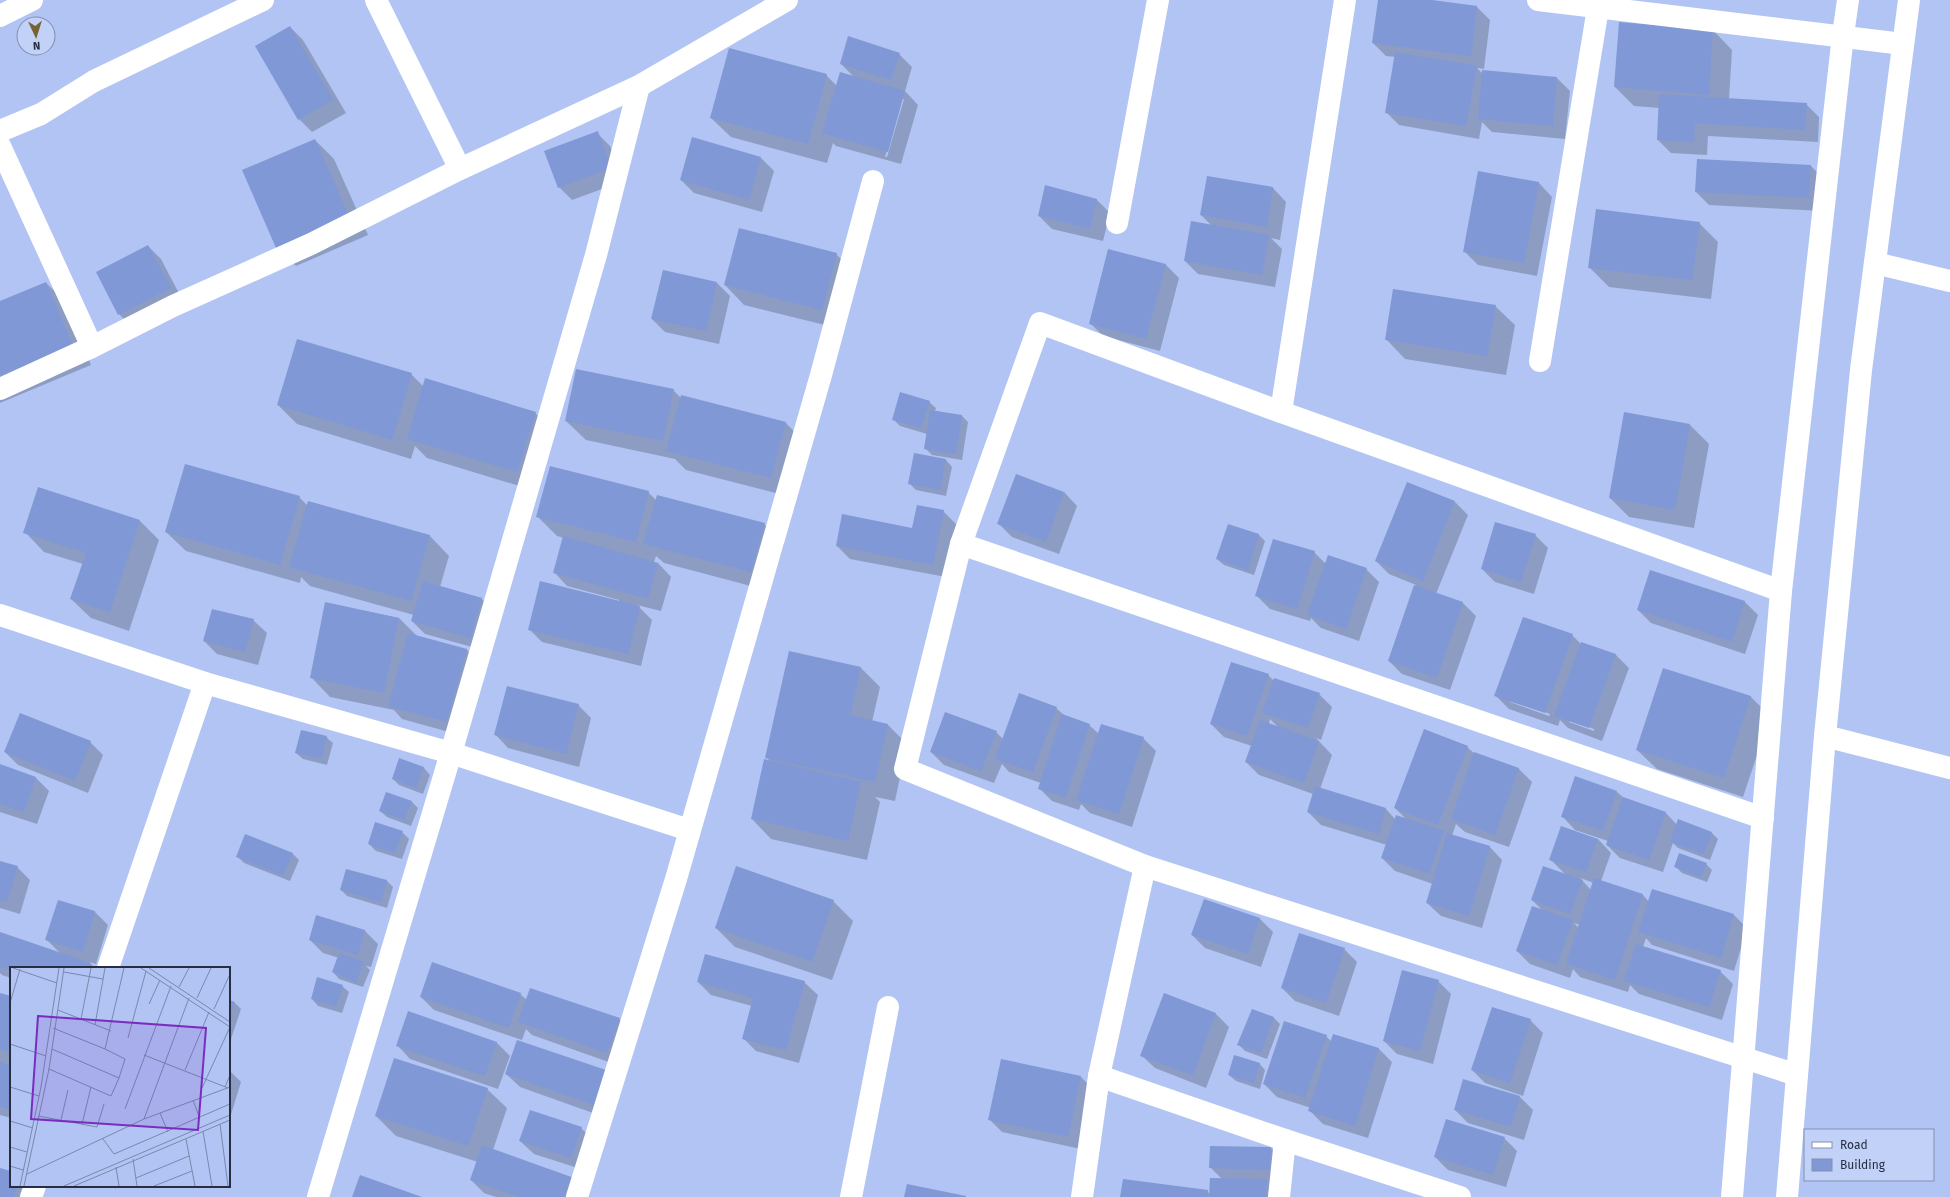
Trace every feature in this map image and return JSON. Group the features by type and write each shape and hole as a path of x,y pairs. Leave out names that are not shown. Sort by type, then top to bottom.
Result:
{"street":[{"path":"0,16 32,0"},
{"path":"0,132 41,114 94,81 263,0"},
{"path":"376,0 460,169"},
{"path":"0,388 92,347 173,306 311,244 460,169 639,86 787,0"},
{"path":"1116,223 1158,0"},
{"path":"1281,412 1345,0"},
{"path":"1538,0 1842,35 1903,44"},
{"path":"1732,1197 1742,1058 1781,591 1842,35 1848,0"},
{"path":"1788,1197 1825,736 1861,370 1908,0"},
{"path":"1540,361 1598,8"},
{"path":"318,1197 451,753 596,255 639,86"},
{"path":"0,146 92,347"},
{"path":"577,1197 676,879 816,390 873,181"},
{"path":"1875,263 1950,281"},
{"path":"1781,591 1281,412 1040,323 961,544 905,769 1145,866 1797,1075"},
{"path":"961,544 1762,818"},
{"path":"0,614 205,683 451,753 689,830"},
{"path":"108,967 205,683"},
{"path":"1825,736 1950,768"},
{"path":"1082,1197 1099,1076 1145,866"},
{"path":"851,1197 888,1007"},
{"path":"1099,1076 1452,1196"},
{"path":"1279,1197 1285,1140"},
{"path":"31,1197 35,1187"}],"building":[{"path":"1378,0 1432,0 1477,6 1471,56 1372,43"},
{"path":"1619,22 1713,30 1709,95 1614,87"},
{"path":"290,26 333,100 298,120 255,46"},
{"path":"848,36 900,53 891,80 840,64"},
{"path":"729,48 827,74 808,144 710,118"},
{"path":"1395,52 1477,66 1466,126 1385,113"},
{"path":"1482,70 1557,77 1553,126 1478,119"},
{"path":"840,72 905,91 888,152 822,133"},
{"path":"1659,94 1807,103 1805,130 1695,123 1694,142 1657,140"},
{"path":"598,131 611,168 558,188 544,151"},
{"path":"692,137 761,157 749,200 680,180"},
{"path":"315,139 349,216 276,248 242,170"},
{"path":"1697,159 1811,165 1809,198 1695,192"},
{"path":"1478,171 1539,182 1524,263 1463,252"},
{"path":"1207,176 1273,187 1267,227 1200,215"},
{"path":"1045,185 1097,199 1090,229 1038,216"},
{"path":"1596,209 1700,222 1692,280 1588,268"},
{"path":"1191,221 1269,235 1262,275 1184,261"},
{"path":"739,228 837,253 822,310 724,285"},
{"path":"148,245 171,288 118,315 96,272"},
{"path":"1108,249 1166,264 1146,339 1089,324"},
{"path":"663,270 717,282 706,331 651,319"},
{"path":"46,282 73,346 0,376 0,301"},
{"path":"1393,289 1496,305 1487,356 1385,340"},
{"path":"297,339 412,373 392,440 277,405"},
{"path":"576,369 674,389 663,441 565,421"},
{"path":"425,378 536,412 517,472 407,439"},
{"path":"900,392 930,401 921,428 892,420"},
{"path":"681,395 786,422 771,478 666,451"},
{"path":"930,410 962,415 956,454 924,449"},
{"path":"1624,412 1690,424 1675,510 1609,498"},
{"path":"914,453 946,459 940,490 908,484"},
{"path":"185,464 300,496 280,565 165,532"},
{"path":"550,466 649,491 636,542 536,517"},
{"path":"1016,474 1064,492 1046,542 997,524"},
{"path":"1407,482 1455,501 1423,581 1375,561"},
{"path":"38,487 140,520 110,612 70,599 86,553 23,533"},
{"path":"657,495 765,523 751,572 643,544"},
{"path":"308,501 430,535 411,601 289,567"},
{"path":"917,505 944,510 933,565 836,546 842,514 912,528"},
{"path":"1495,522 1536,534 1521,582 1481,569"},
{"path":"1228,524 1259,534 1248,570 1216,559"},
{"path":"563,536 658,563 648,599 553,573"},
{"path":"1273,539 1315,551 1297,609 1255,596"},
{"path":"1328,555 1367,568 1346,629 1307,615"},
{"path":"1650,570 1745,601 1732,642 1637,610"},
{"path":"423,581 482,598 470,638 411,621"},
{"path":"540,581 640,606 628,654 528,630"},
{"path":"1414,585 1463,602 1437,678 1388,661"},
{"path":"325,602 399,618 384,693 310,678"},
{"path":"212,609 254,619 245,652 203,641"},
{"path":"1523,617 1573,634 1545,713 1494,696"},
{"path":"408,633 467,649 447,722 388,706"},
{"path":"1581,642 1616,654 1589,728 1554,716"},
{"path":"789,651 861,667 850,715 888,724 875,782 765,758"},
{"path":"1231,662 1269,674 1247,736 1210,724"},
{"path":"1663,668 1751,696 1724,778 1636,750"},
{"path":"1274,678 1320,693 1308,728 1262,713"},
{"path":"507,686 579,704 566,754 494,735"},
{"path":"1019,693 1057,707 1033,772 995,759"},
{"path":"945,712 997,731 981,771 930,752"},
{"path":"20,713 91,741 75,781 4,752"},
{"path":"1062,714 1090,724 1066,797 1038,789"},
{"path":"1260,720 1319,741 1304,783 1245,762"},
{"path":"1101,724 1144,737 1119,814 1076,800"},
{"path":"1424,729 1468,746 1438,825 1394,808"},
{"path":"301,730 327,736 321,759 295,753"},
{"path":"1474,752 1519,768 1495,835 1451,819"},
{"path":"399,758 424,767 416,788 392,779"},
{"path":"764,759 861,782 848,841 751,819"},
{"path":"0,764 36,777 24,812 0,804"},
{"path":"1575,776 1617,791 1603,831 1561,817"},
{"path":"1315,786 1386,808 1379,834 1307,812"},
{"path":"386,792 412,801 404,820 379,811"},
{"path":"1623,797 1666,812 1649,860 1606,845"},
{"path":"1396,815 1444,831 1429,874 1381,858"},
{"path":"1678,819 1712,832 1704,854 1670,842"},
{"path":"375,822 403,831 395,853 368,844"},
{"path":"1561,826 1598,839 1586,872 1549,860"},
{"path":"1447,833 1490,846 1469,916 1426,903"},
{"path":"245,834 293,853 283,875 236,857"},
{"path":"1679,853 1707,863 1701,877 1674,867"},
{"path":"0,861 18,866 7,902 0,900"},
{"path":"736,866 834,900 812,962 715,928"},
{"path":"1543,866 1583,880 1570,914 1531,900"},
{"path":"346,869 387,880 381,902 340,890"},
{"path":"1594,878 1643,894 1615,980 1566,964"},
{"path":"1652,889 1734,914 1721,958 1638,932"},
{"path":"1204,899 1260,918 1248,954 1191,935"},
{"path":"58,900 95,911 83,952 45,940"},
{"path":"1532,906 1573,920 1557,965 1516,951"},
{"path":"316,915 365,930 358,955 309,940"},
{"path":"0,932 91,963 89,967 10,967 10,970 0,967"},
{"path":"1299,933 1345,948 1326,1003 1281,988"},
{"path":"1636,944 1721,970 1709,1007 1624,981"},
{"path":"339,953 364,962 356,982 332,972"},
{"path":"705,954 805,981 786,1050 742,1039 753,998 697,982"},
{"path":"432,962 521,993 509,1028 420,997"},
{"path":"1402,970 1439,980 1420,1051 1383,1041"},
{"path":"317,977 343,985 336,1007 311,999"},
{"path":"530,988 620,1018 607,1053 518,1022"},
{"path":"0,993 10,996 10,1052 0,1049"},
{"path":"1164,993 1216,1013 1193,1075 1140,1056"},
{"path":"230,1000 235,1002 230,1017"},
{"path":"1492,1007 1531,1019 1510,1083 1471,1070"},
{"path":"1252,1009 1274,1017 1261,1053 1237,1045"},
{"path":"408,1011 497,1042 485,1076 396,1046"},
{"path":"1284,1021 1327,1035 1305,1098 1263,1084"},
{"path":"1333,1034 1379,1048 1355,1126 1308,1111"},
{"path":"517,1040 606,1070 594,1105 505,1074"},
{"path":"1234,1055 1260,1063 1254,1083 1228,1075"},
{"path":"394,1058 488,1088 468,1146 375,1116"},
{"path":"1001,1059 1081,1076 1068,1137 988,1120"},
{"path":"0,1062 10,1066 10,1110 0,1107"},
{"path":"1463,1079 1520,1096 1511,1127 1454,1110"},
{"path":"530,1110 582,1127 571,1158 519,1141"},
{"path":"1446,1119 1505,1137 1493,1175 1434,1157"},
{"path":"482,1145 571,1177 564,1197 519,1197 470,1180"},
{"path":"1210,1146 1271,1147 1270,1170 1209,1168"},
{"path":"0,1168 10,1171 10,1187 17,1187 14,1197 0,1197"},
{"path":"360,1175 422,1197 352,1197"},
{"path":"1210,1178 1267,1179 1266,1197 1209,1197"},
{"path":"1123,1179 1208,1190 1207,1197 1120,1197"},
{"path":"907,1184 966,1196 966,1197 904,1197"}]}
